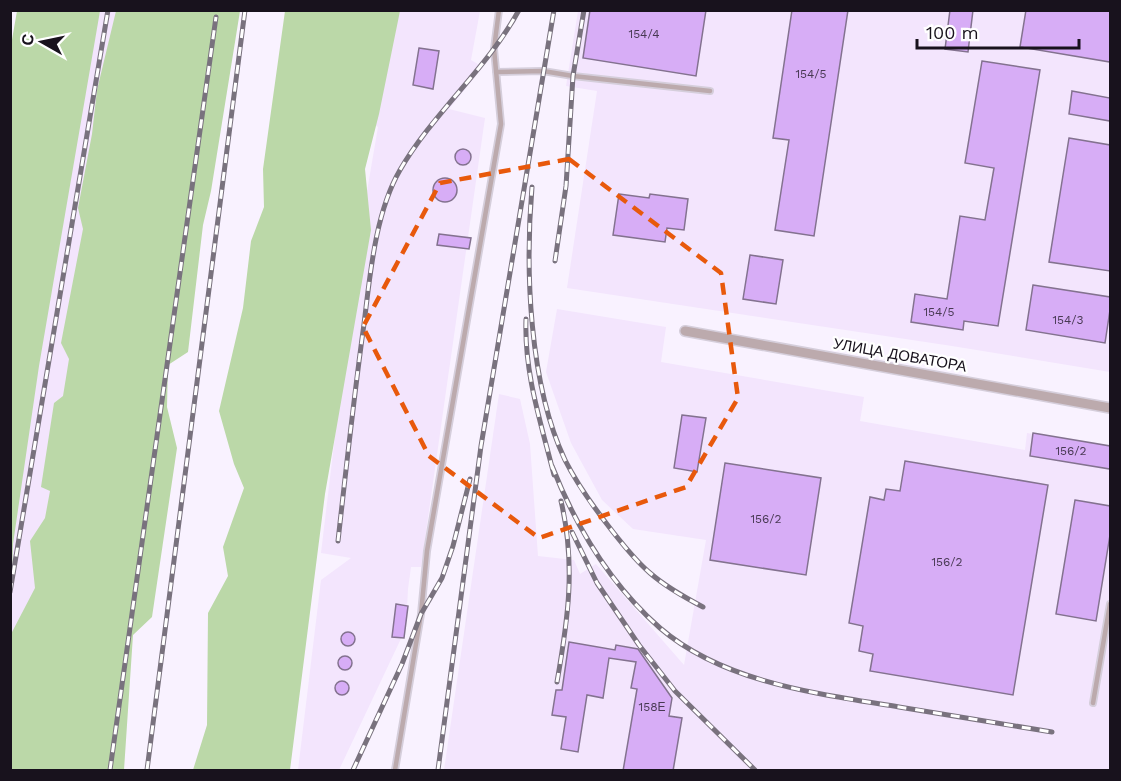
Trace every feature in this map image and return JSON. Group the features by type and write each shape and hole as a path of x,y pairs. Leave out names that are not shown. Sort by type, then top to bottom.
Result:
{"street":[{"name":"УЛИЦА ДОВАТОРА","path":"685,331 1110,408"}],"lane":[{"path":"395,771 421,614 428,551 501,124 494,49 499,10"},
{"path":"496,72 543,71 710,91"},
{"path":"1093,703 1110,604"}],"highlighted area":[{"path":"569,159 721,273 738,398 686,487 539,538 429,456 363,327 440,183"}],"shaded area":[{"path":"68,11 149,11 11,739 11,333"},
{"path":"396,11 480,11 471,60 483,67 449,109 485,118 421,567 411,567 406,628 339,770 298,770 321,580 351,558 321,553 358,244 378,127 375,125"},
{"path":"578,11 1110,11 1110,372 567,288 597,91 566,86"},
{"path":"557,309 666,327 661,362 864,397 860,421 1025,450 1027,433 1110,447 1110,770 444,770 499,394 520,399 530,444 538,556 574,560 580,574 596,564 684,665 706,540 633,529 602,500 571,443 546,372"}],"green space":[{"path":"17,11 100,11 39,366 13,544 11,611 10,51"},
{"path":"116,11 240,11 211,191 203,225 188,352 168,365 167,407 177,448 152,617 133,635 124,770 11,770 11,634 35,588 30,541 45,518 50,491 41,487 54,403 63,396 69,359 61,343 83,229 78,208 92,134 97,90"},
{"path":"285,11 400,11 365,169 371,230 325,494 290,770 193,770 207,725 208,613 228,576 223,547 244,488 234,464 219,411 243,308 251,241 264,207 263,169"}],"building":[{"path":"590,10 706,10 696,76 583,58"},
{"path":"792,10 848,10 814,236 775,230 789,140 773,138"},
{"path":"950,10 973,10 968,52 945,49"},
{"path":"1026,10 1110,10 1110,62 1020,47"},
{"path":"419,48 439,51 433,89 413,85"},
{"path":"982,61 1040,70 998,326 964,321 963,330 911,322 915,294 947,299 960,216 985,220 994,168 965,163"},
{"path":"1072,91 1110,98 1110,121 1069,114"},
{"path":"1069,138 1110,145 1110,271 1049,262"},
{"path":"463,149 469,151 471,157 469,163 463,165 457,163 455,157 457,151"},
{"path":"445,178 454,181 457,190 454,199 445,202 436,199 433,190 436,181"},
{"path":"619,194 649,198 650,194 688,199 684,230 667,228 665,242 613,235"},
{"path":"439,234 471,238 469,249 437,245"},
{"path":"750,255 783,260 776,304 743,299"},
{"path":"1033,285 1110,297 1105,343 1026,330"},
{"path":"682,415 706,418 697,472 674,468"},
{"path":"1033,433 1110,446 1110,469 1030,456"},
{"path":"905,461 1048,485 1013,695 870,671 873,654 859,651 863,626 849,623 870,497 884,500 886,489 900,491"},
{"path":"725,463 821,478 806,575 710,560"},
{"path":"1075,500 1110,506 1110,535 1096,621 1056,614"},
{"path":"396,604 408,606 404,638 392,637"},
{"path":"348,632 353,634 355,639 353,644 348,646 343,644 341,639 343,634"},
{"path":"569,642 615,650 616,645 638,649 672,698 669,716 682,718 673,771 623,771 637,689 631,688 636,662 609,658 603,698 587,695 578,752 561,749 566,717 552,715 556,690 562,690"},
{"path":"345,656 350,658 352,663 350,668 345,670 340,668 338,663 340,658"},
{"path":"342,681 347,683 349,688 347,693 342,695 337,693 335,688 337,683"}],"railway":[{"path":"10,592 108,10"},
{"path":"147,770 245,10"},
{"path":"338,541 371,266 385,205 400,170 413,149 492,52 519,10"},
{"path":"438,770 481,446 554,10"},
{"path":"555,261 566,186 573,76 584,10"},
{"path":"110,770 216,17"},
{"path":"532,187 529,254 532,326 544,397 553,430 565,460 593,506 635,558 662,583 703,607"},
{"path":"526,319 531,378 554,475"},
{"path":"552,466 572,511 596,553 625,593 660,628 685,647 713,662 743,674 805,691 1052,732"},
{"path":"353,770 402,664 421,614 442,578 453,546 470,479"},
{"path":"557,682 569,592 568,547 561,501"},
{"path":"572,532 597,583 639,645 675,691 755,770"}]}
